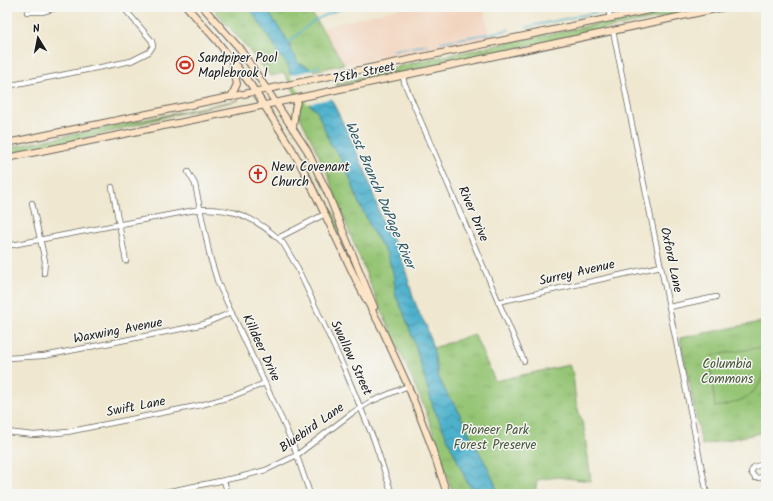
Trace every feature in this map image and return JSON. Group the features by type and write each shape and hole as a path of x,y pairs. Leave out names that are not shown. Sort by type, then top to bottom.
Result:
{"main road":[{"path":"187,7 232,60 256,92 263,106 292,150 306,175 359,286 382,329 408,386 431,445 446,494"},
{"path":"203,7 240,49 307,150 321,176 365,283 382,329"},
{"name":"75th Street","path":"7,143 664,7"},
{"name":"75th Street","path":"7,158 263,106 725,7"},
{"path":"231,97 237,84 232,60"},
{"path":"293,128 298,98"}],"street":[{"path":"27,12 42,12 59,7"},
{"path":"7,86 120,64 140,58 149,52 153,46 152,41 123,7"},
{"path":"608,7 610,18"},
{"name":"Oxford Lane","path":"613,31 707,494"},
{"name":"River Drive","path":"403,76 524,361"},
{"name":"Killdeer Drive","path":"188,172 194,180 211,263 218,283 297,455 310,494"},
{"path":"112,188 126,261"},
{"path":"32,203 45,261 44,273"},
{"name":"Swallow Street","path":"7,246 200,208 239,213 255,220 283,243 296,265 362,408 392,494"},
{"path":"278,238 325,214"},
{"name":"Surrey Avenue","path":"498,302 660,266"},
{"path":"669,307 716,297"},
{"name":"Waxwing Avenue","path":"7,358 44,356 186,328 204,324 232,312"},
{"name":"Swift Lane","path":"7,432 34,436 67,432 214,402 240,394 265,383"},
{"name":"Bluebird Lane","path":"155,494 224,481 266,470 297,455 333,427 362,408 408,386"},
{"path":"765,464 766,477 755,478 751,472 754,467 765,464"},
{"path":"224,481 228,494"}],"shaded area":[{"path":"402,7 484,7 490,39 423,52 344,64 322,28"}],"green space":[{"name":"Pioneer Park Forest Preserve","path":"212,7 308,7 344,64 302,74 392,250 425,351 474,334 495,381 569,365 573,374 576,403 584,428 591,481 558,477 537,480 535,494 453,494 426,411 377,300 326,170 299,115 299,107 302,105 284,73 271,76"},
{"path":"678,7 710,7 337,86 336,84 416,62"},
{"path":"239,100 172,115 95,136 7,154 7,148"},
{"path":"299,154 333,212 355,265 353,266 312,177"},
{"name":"Columbia Commons","path":"766,321 766,432 702,445 680,338"},
{"path":"763,347 764,372 756,389 739,401 728,405 715,407 710,359 714,355"}],"water":[{"path":"249,7 267,7 269,13 285,36 298,63 308,67 331,99 366,173 385,229 397,247 413,297 420,315 426,325 434,352 438,376 449,398 455,404 490,472 499,494 474,494 467,482 433,407 415,345 403,311 396,297 393,272 387,254 371,229 359,204 341,158 331,145 317,111 310,105 290,73 287,64 276,53 278,51"}],"pier":[{"path":"313,70 333,98 307,104 289,75"}],"waterway":[{"path":"288,44 302,30 315,21 329,13 348,7"},
{"path":"615,8 622,7"},
{"path":"527,27 602,11"},
{"path":"441,42 509,30"},
{"path":"393,50 427,45"},
{"path":"309,70 320,66"}],"place":[{"name":"Sandpiper Pool Maplebrook I","path":"185,65"},
{"name":"New Covenant Church","path":"258,174"}],"water label":[{"name":"West Branch DuPage River","path":"380,195"}]}
